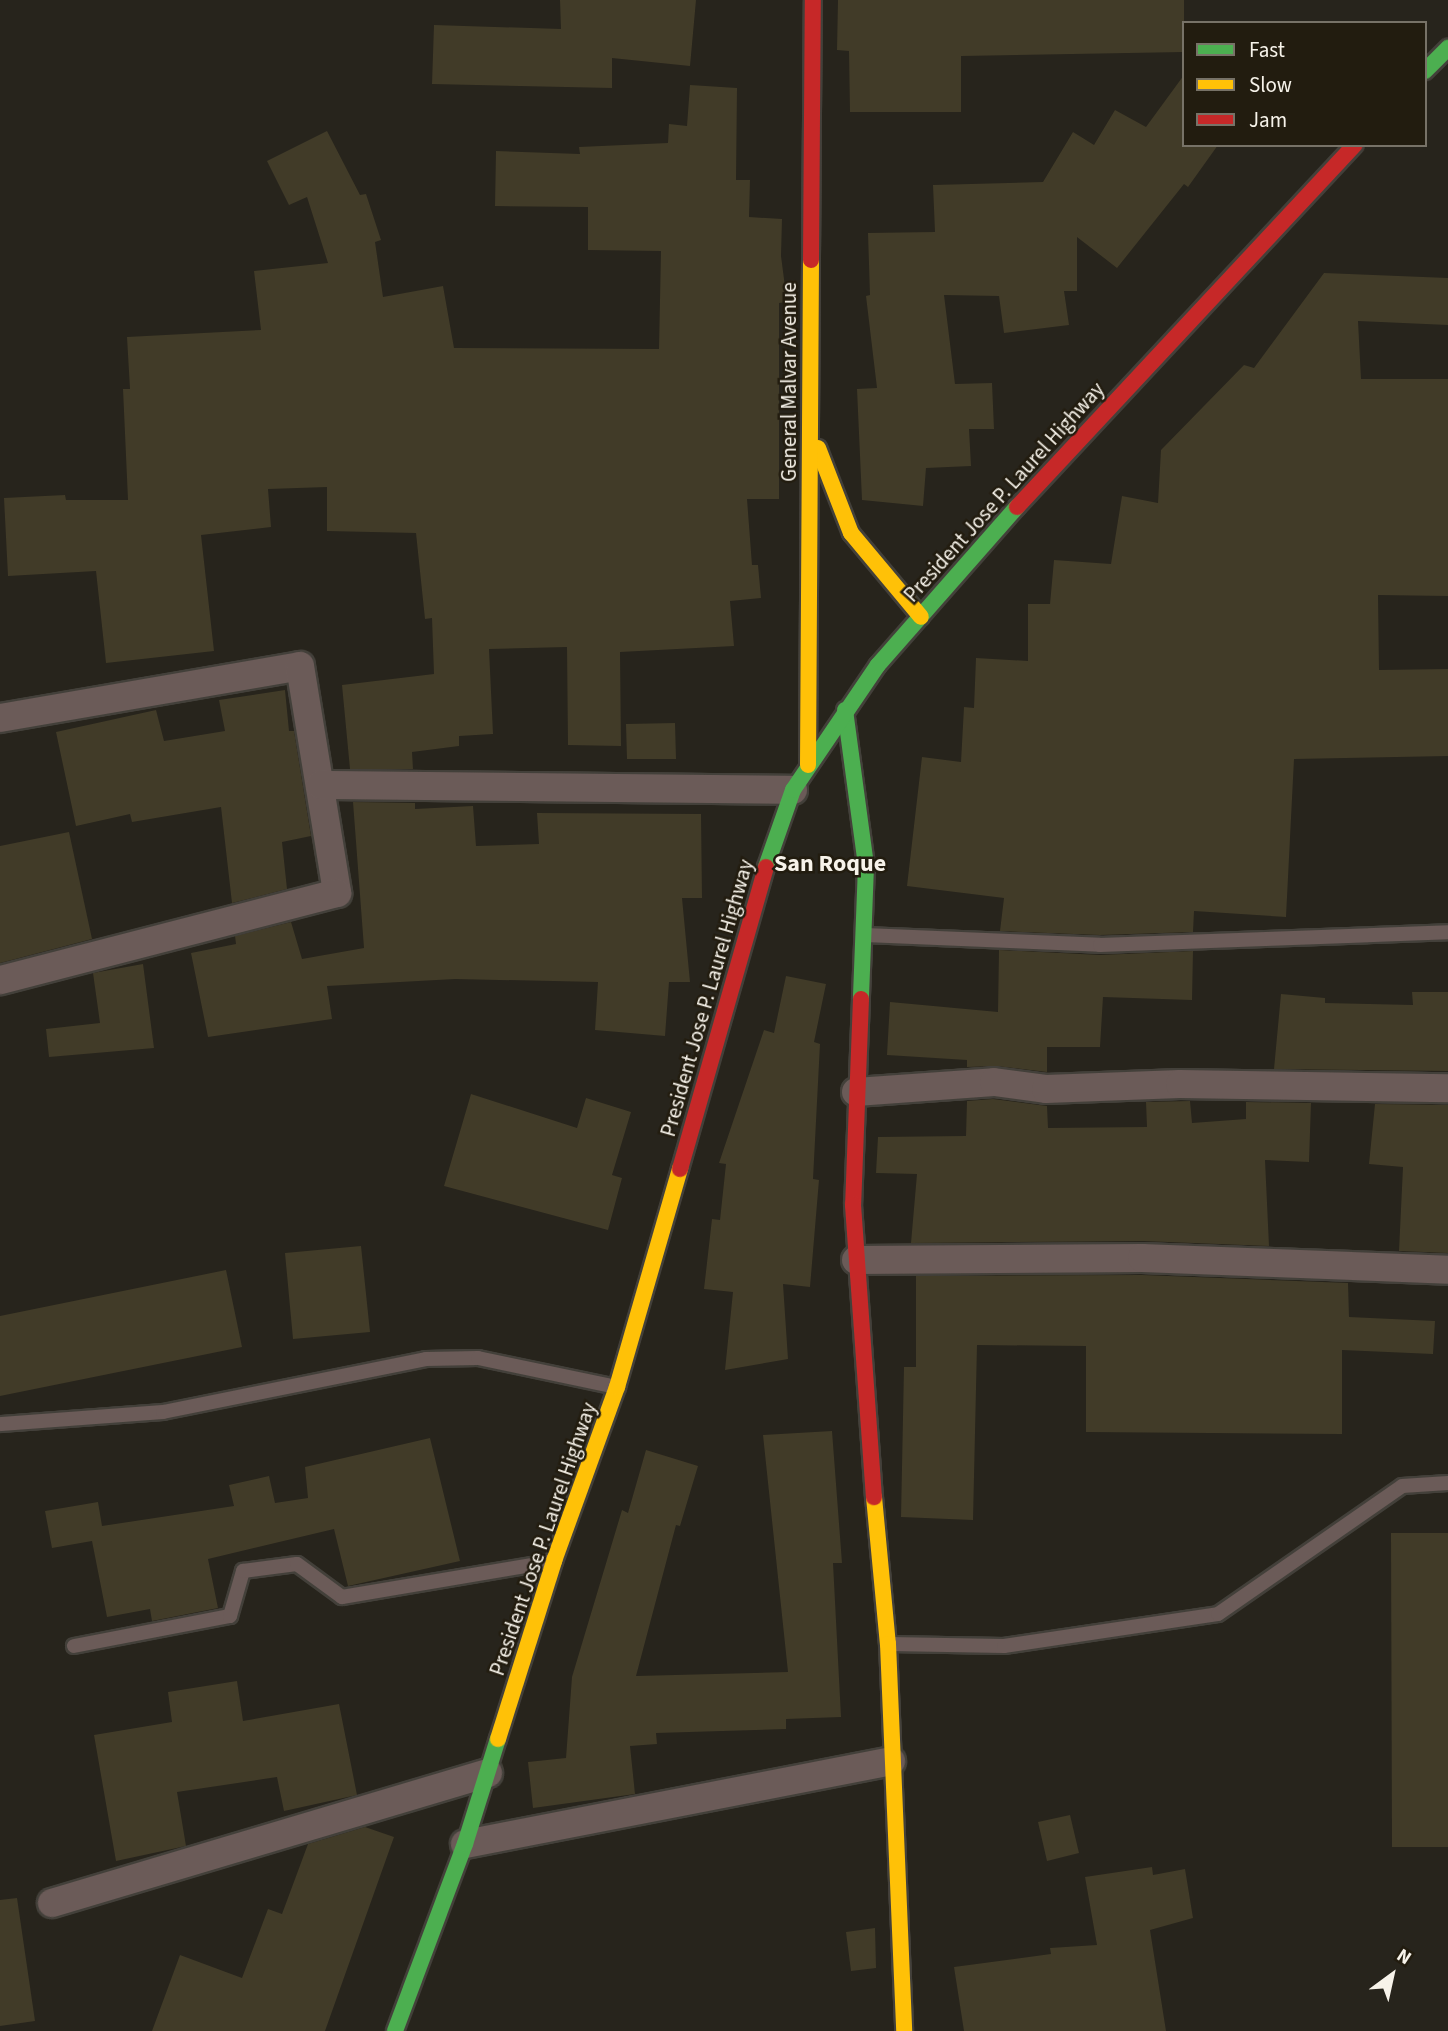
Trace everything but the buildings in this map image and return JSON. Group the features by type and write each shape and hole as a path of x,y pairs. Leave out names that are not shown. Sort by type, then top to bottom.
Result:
{"main road":[{"name":"General Malvar Avenue","path":"808,765 813,0"},
{"path":"1427,69 1448,48"},
{"name":"President Jose P. Laurel Highway","path":"395,2031 466,1844 554,1561 617,1387 778,827 793,790 845,710 921,617 1090,425 1353,147"},
{"path":"810,428 851,533 880,573 921,617"},
{"path":"845,710 866,866 856,1092 856,1260 865,1410 888,1644 904,2031"}],"street":[{"path":"0,718 300,666 337,893 0,980"},
{"path":"320,785 793,790"},
{"path":"856,1092 994,1082 1046,1089 1180,1084 1448,1088"},
{"path":"856,1260 1142,1258 1448,1270"},
{"path":"466,1844 891,1761"},
{"path":"52,1903 488,1773"}],"lane":[{"path":"862,935 1100,945 1448,932"},
{"path":"0,1424 163,1412 426,1359 478,1358 617,1387"},
{"path":"888,1644 1004,1647 1219,1614 1402,1486 1448,1483"},
{"path":"74,1646 230,1616 243,1571 297,1564 342,1597 554,1561"}],"traffic: fast":[{"path":"1427,69 1448,48"},
{"path":"766,867 793,790 878,665 1017,507"},
{"path":"845,710 866,866 861,999"},
{"path":"395,2031 465,1844 498,1739"}],"traffic: slow":[{"path":"808,765 811,260"},
{"path":"818,448 851,533 921,617"},
{"path":"498,1739 554,1561 617,1387 680,1169"},
{"path":"874,1497 888,1644 904,2031"}],"traffic: jam":[{"path":"811,260 813,0"},
{"path":"1017,507 1353,147"},
{"path":"680,1169 766,867"},
{"path":"861,999 853,1205 874,1497"}],"district":[{"name":"San Roque","path":"830,864"}]}
